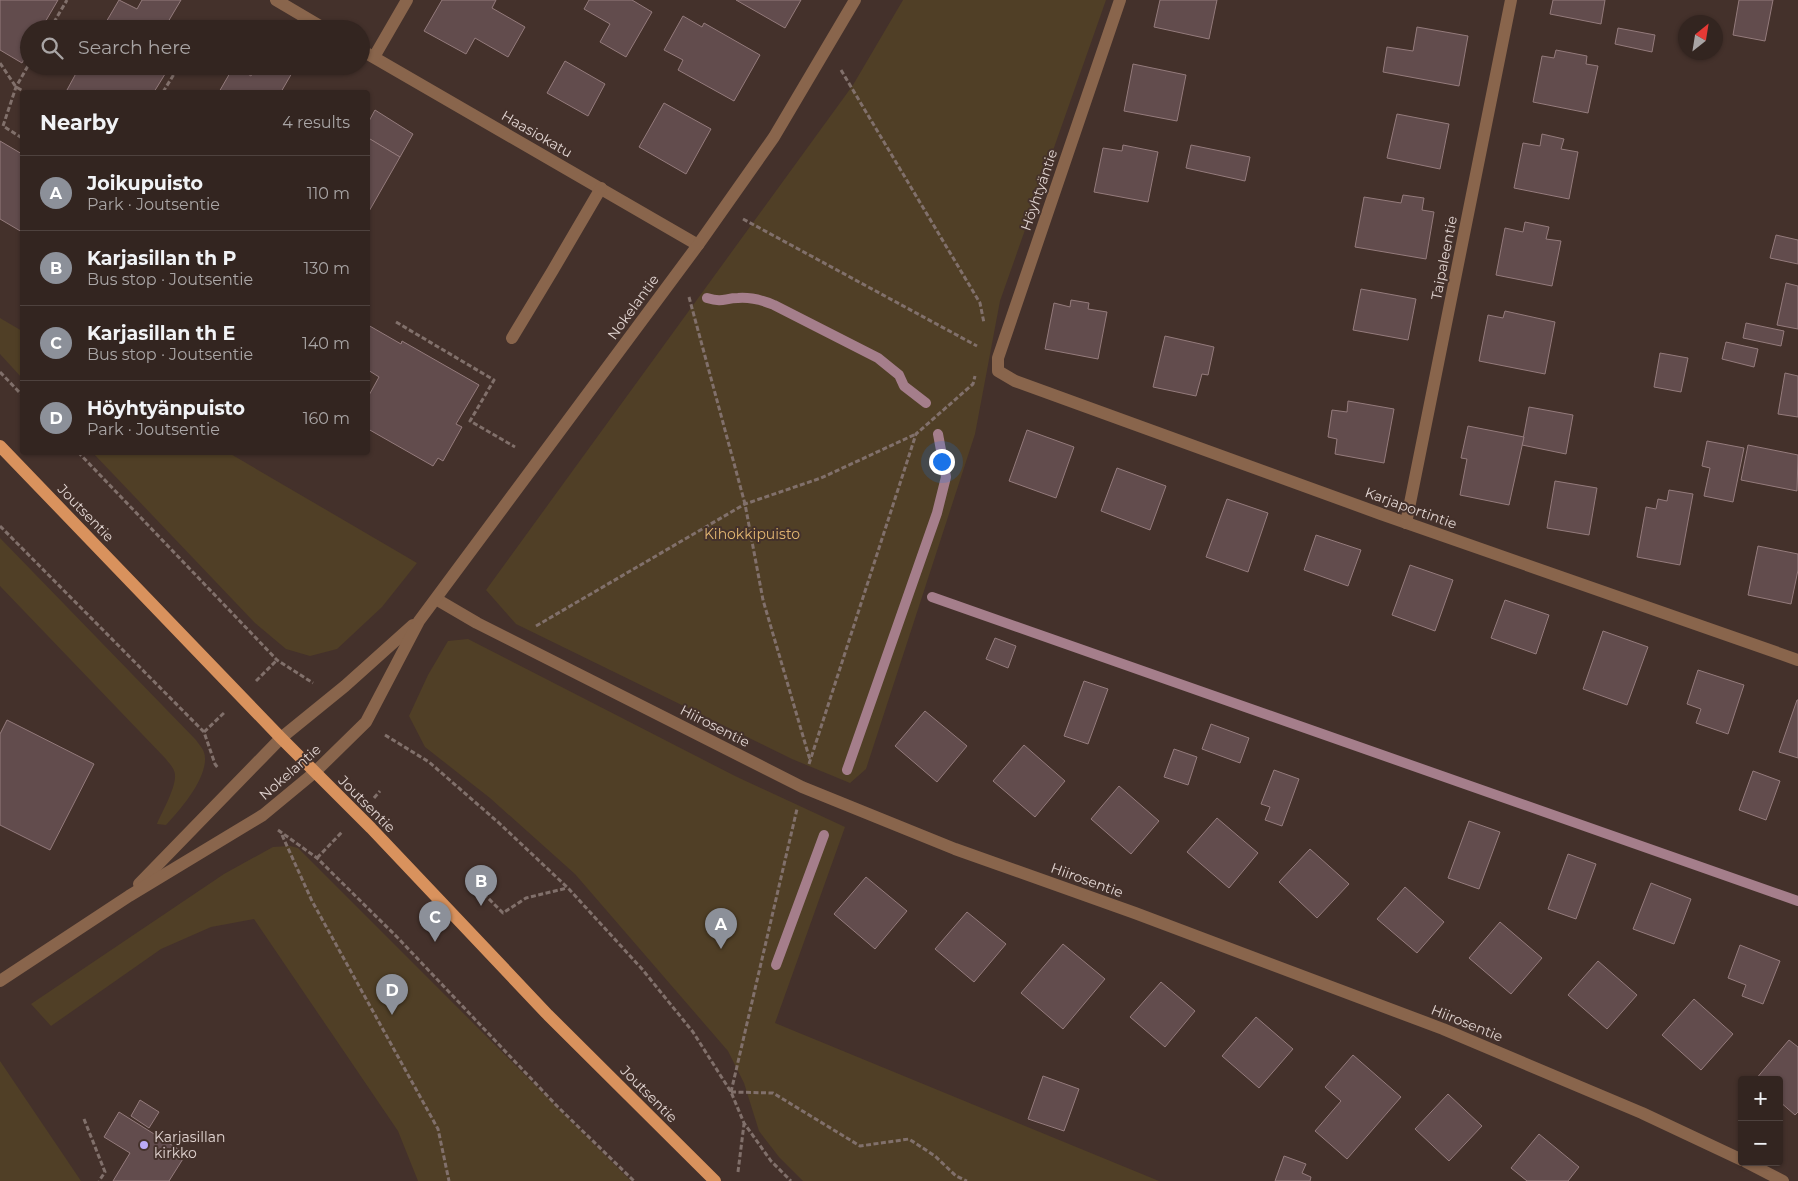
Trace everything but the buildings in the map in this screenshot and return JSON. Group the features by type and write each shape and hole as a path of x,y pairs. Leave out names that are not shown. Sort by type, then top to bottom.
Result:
{"main road":[{"name":"Joutsentie","path":"0,446 281,738 371,828 548,1015 715,1181"}],"street":[{"path":"276,0 310,20"},
{"path":"374,57 407,0"},
{"name":"Nokelantie","path":"129,896 281,738 345,686 419,620 698,245 774,137 855,0"},
{"name":"Höyhtyäntie","path":"1015,381 998,371 998,358 1120,0"},
{"name":"Taipaleentie","path":"1406,523 1511,0"},
{"name":"Haasiokatu","path":"370,55 698,245"},
{"path":"512,338 601,188"},
{"name":"Karjaportintie","path":"1015,381 1406,523 1798,660"},
{"name":"Hiirosentie","path":"436,599 512,641 802,787 955,849 1134,913 1442,1029 1642,1113 1738,1158"},
{"name":"Nokelantie","path":"0,982 129,896 263,815 315,772 366,722 419,620"},
{"path":"1754,1166 1783,1181"}],"path":[{"path":"55,20 67,0"},
{"path":"0,63 16,87 21,90"},
{"path":"841,70 980,303 985,328"},
{"path":"20,137 3,126 16,87 23,75"},
{"path":"164,90 173,75"},
{"path":"745,220 983,349"},
{"path":"688,294 746,504 763,600 810,760"},
{"path":"396,322 494,380 470,420 515,447"},
{"path":"0,372 20,393"},
{"path":"512,641 746,504 821,478 916,434 973,384 975,376"},
{"path":"731,1092 802,787 916,434"},
{"path":"81,455 277,660 316,685"},
{"path":"0,526 204,732 215,764 234,785"},
{"path":"378,731 429,762 500,823 568,888 642,969 688,1025 731,1092 744,1123 771,1161 790,1181"},
{"path":"263,815 282,834 317,858 397,937 558,1107 634,1181"},
{"path":"282,834 312,901 438,1129 449,1181"},
{"path":"317,858 336,838"},
{"path":"473,883 503,914 526,898 568,888"},
{"path":"731,1092 773,1094 860,1146 909,1139 935,1156 956,1176 967,1181"},
{"path":"84,1119 105,1172 99,1181"},
{"path":"736,1181 744,1123"}],"green space":[{"name":"Kihokkipuisto","path":"903,0 1106,0 1000,301 975,434 866,769 850,783 792,759 516,624 486,590 853,85"},
{"path":"0,318 20,330 20,376 0,354"},
{"path":"95,455 232,455 417,563 382,607 337,649 310,656 286,649 255,623"},
{"path":"0,538 202,748 205,758 204,767 197,785 166,825 157,824 175,780 173,768 0,586"},
{"path":"468,639 735,776 845,827 775,1023 1159,1181 803,1181 779,1157 759,1131 744,1083 728,1051 575,874 490,798 425,747 409,716 428,675 448,641"},
{"path":"290,846 298,848 631,1181 418,1181 398,1131 254,919 211,927 161,949 51,1026 31,1004 224,874 273,847"},
{"path":"0,1061 81,1181 0,1181"}],"waterway":[{"path":"707,298 721,300 747,298 761,300 774,305 878,358 899,375 904,386 926,403"},
{"path":"847,770 937,513 946,477 938,434"},
{"path":"932,597 1798,901"},
{"path":"776,965 824,835"}],"place":[{"name":"Karjasillan th P","path":"481,906"},
{"name":"Karjasillan th E","path":"435,942"},
{"name":"Joikupuisto","path":"721,949"},
{"name":"Höyhtyänpuisto","path":"392,1015"},
{"name":"Karjasillan kirkko","path":"144,1145"}]}
